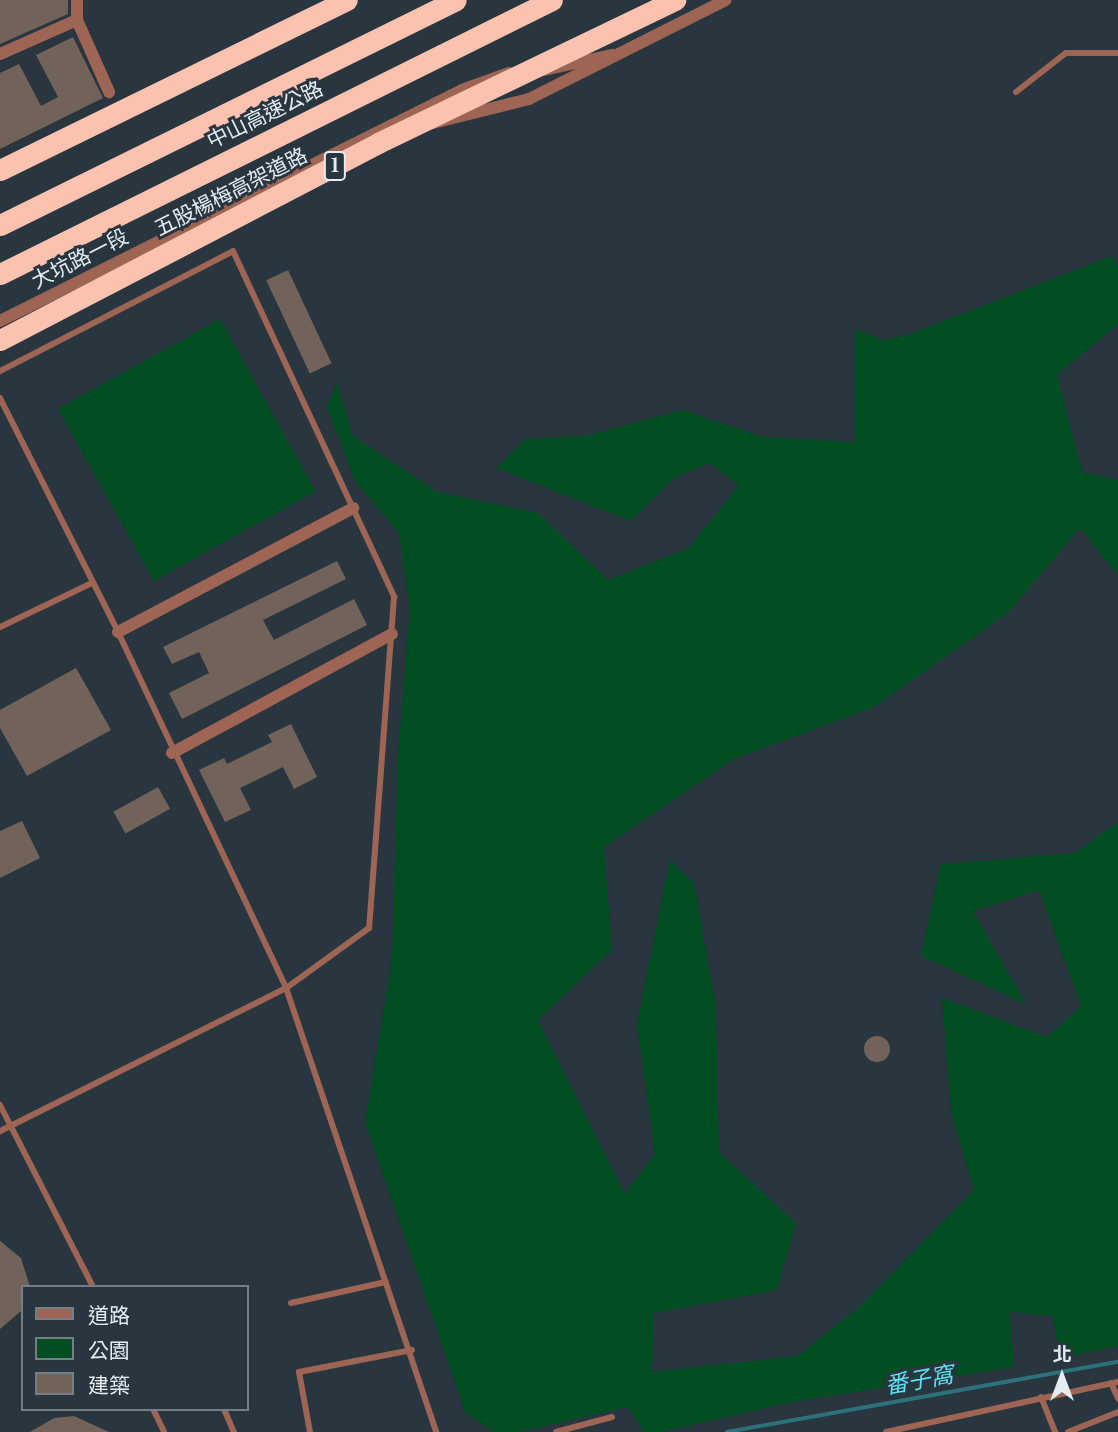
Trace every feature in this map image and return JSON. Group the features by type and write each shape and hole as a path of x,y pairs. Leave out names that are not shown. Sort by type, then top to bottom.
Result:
{"highway":[{"path":"0,170 347,0"},
{"name":"中山高速公路","path":"0,225 456,0"},
{"name":"中山高速公路","path":"0,274 552,0"},
{"name":"五股楊梅高架道路","path":"0,340 378,144 675,0"}],"street":[{"path":"76,0 77,20 109,92"},
{"name":"大坑路一段","path":"365,138 529,99 726,0"},
{"path":"0,54 77,20"},
{"name":"大坑路一段","path":"0,321 493,76 612,55"},
{"path":"118,632 353,508"},
{"path":"172,752 391,634"}],"lane":[{"path":"1016,92 1066,53 1118,53"},
{"path":"0,371 233,251 394,597 369,928 286,988 0,1131"},
{"path":"0,398 118,632 172,752 286,988 386,1282 412,1350 436,1432"},
{"path":"0,627 92,583"},
{"path":"0,1105 92,1285"},
{"path":"291,1303 386,1282"},
{"path":"310,1432 299,1372 412,1350"},
{"path":"886,1432 1114,1382 1118,1398"},
{"path":"1041,1397 1055,1432"},
{"path":"154,1411 164,1432"},
{"path":"225,1411 234,1432"},
{"path":"1068,1432 1118,1412"},
{"path":"556,1432 611,1417"}],"green space":[{"path":"1112,256 1118,267 1118,324 1057,375 1082,472 1118,480 1118,575 1080,528 1008,613 874,707 734,759 604,847 612,950 538,1020 625,1194 655,1153 637,1025 670,860 694,883 716,1008 719,1152 796,1223 777,1290 654,1313 652,1372 797,1356 857,1309 974,1190 951,1112 942,998 1047,1037 1081,1006 1039,890 973,911 1026,1004 921,956 941,864 1075,853 1118,822 1118,1346 1060,1358 1053,1316 1010,1312 1014,1367 792,1402 661,1432 644,1432 628,1407 519,1432 495,1432 466,1414 365,1122 392,959 398,754 410,609 399,533 355,481 327,407 337,382 353,436 438,492 538,513 608,580 689,548 739,485 709,463 674,478 631,521 496,468 525,439 585,436 683,410 762,437 856,442 856,330 884,340 907,335"},
{"path":"220,319 316,491 154,581 58,409"}],"building":[{"path":"0,0 68,0 68,14 0,44"},
{"path":"73,37 103,98 0,149 0,73 19,64 41,106 58,97 36,55"},
{"path":"288,270 332,363 310,373 266,280"},
{"path":"337,561 346,579 263,620 274,640 354,599 367,625 182,719 169,693 209,673 199,652 172,664 163,647"},
{"path":"76,668 111,730 27,776 0,728 0,710"},
{"path":"291,724 317,777 294,789 283,767 240,788 251,810 225,822 199,770 224,758 227,764 272,742 268,735"},
{"path":"158,787 170,809 126,834 113,812"},
{"path":"22,821 40,858 0,878 0,831"},
{"path":"877,1036 886,1040 890,1049 886,1058 877,1062 868,1058 864,1049 868,1040"},
{"path":"0,1241 21,1258 29,1285 21,1285 21,1311 0,1329"},
{"path":"74,1416 109,1432 30,1432 54,1418"}],"waterway":[{"name":"番子窩","path":"727,1432 1118,1362"}]}
